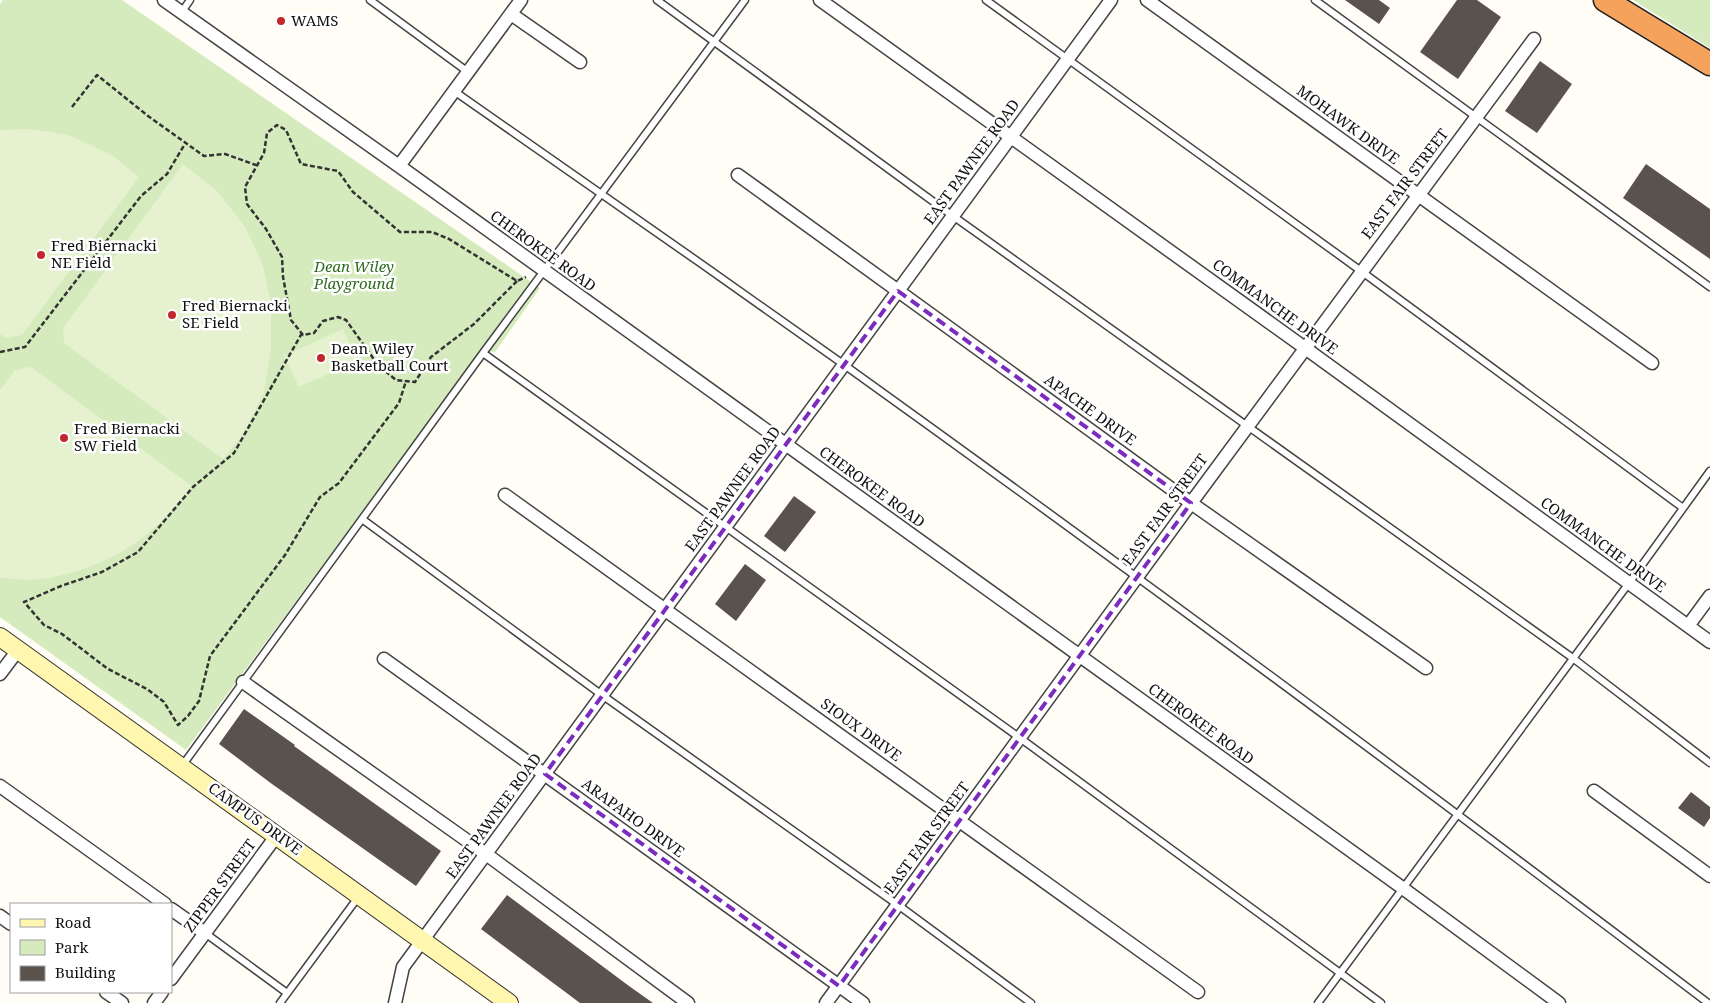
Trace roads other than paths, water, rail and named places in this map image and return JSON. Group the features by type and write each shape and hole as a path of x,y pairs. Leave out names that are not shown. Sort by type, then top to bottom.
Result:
{"highway":[{"path":"1605,0 1710,64"}],"main road":[{"name":"CAMPUS DRIVE","path":"0,637 510,1003"}],"street":[{"name":"CHEROKEE ROAD","path":"164,0 1404,889 1559,1003"},
{"path":"398,166 521,0"},
{"name":"COMMANCHE DRIVE","path":"820,0 1305,348 1710,642"},
{"name":"EAST PAWNEE ROAD","path":"395,1003 403,967 1111,0"},
{"name":"MOHAWK DRIVE","path":"1147,0 1652,363"},
{"path":"511,14 580,62"},
{"name":"EAST FAIR STREET","path":"826,1003 1247,426 1534,39"},
{"name":"APACHE DRIVE","path":"738,175 1191,503 1426,668"},
{"name":"SIOUX DRIVE","path":"505,495 1198,992"},
{"path":"1688,626 1710,596"},
{"path":"0,674 18,650"},
{"name":"ARAPAHO DRIVE","path":"384,659 863,1003"},
{"path":"243,682 486,854 688,1003"},
{"path":"0,786 164,903"},
{"path":"1594,791 1710,876"},
{"name":"ZIPPER STREET","path":"172,979 277,835"},
{"path":"172,910 205,933"},
{"path":"107,993 122,1003"}],"lane":[{"path":"181,13 190,0"},
{"path":"370,0 468,72"},
{"path":"657,0 953,216 1574,659 1710,764"},
{"path":"182,767 483,353 745,0"},
{"path":"986,0 1361,271 1683,508"},
{"path":"1315,0 1710,286"},
{"path":"454,91 844,365 1459,814 1708,1003"},
{"path":"483,353 1020,738 1381,1003"},
{"path":"1318,1003 1574,659 1710,471"},
{"path":"362,519 602,695 898,905 1031,1003"},
{"path":"280,1003 360,895"},
{"path":"205,933 287,993"}],"place":[{"name":"WAMS","path":"281,21"},
{"name":"Fred Biernacki NE Field","path":"41,255"},
{"name":"Fred Biernacki SE Field","path":"172,315"},
{"name":"Dean Wiley Basketball Court","path":"321,358"},
{"name":"Fred Biernacki SW Field","path":"64,438"}],"park label":[{"name":"Dean Wiley Playground","path":"354,276"}]}
